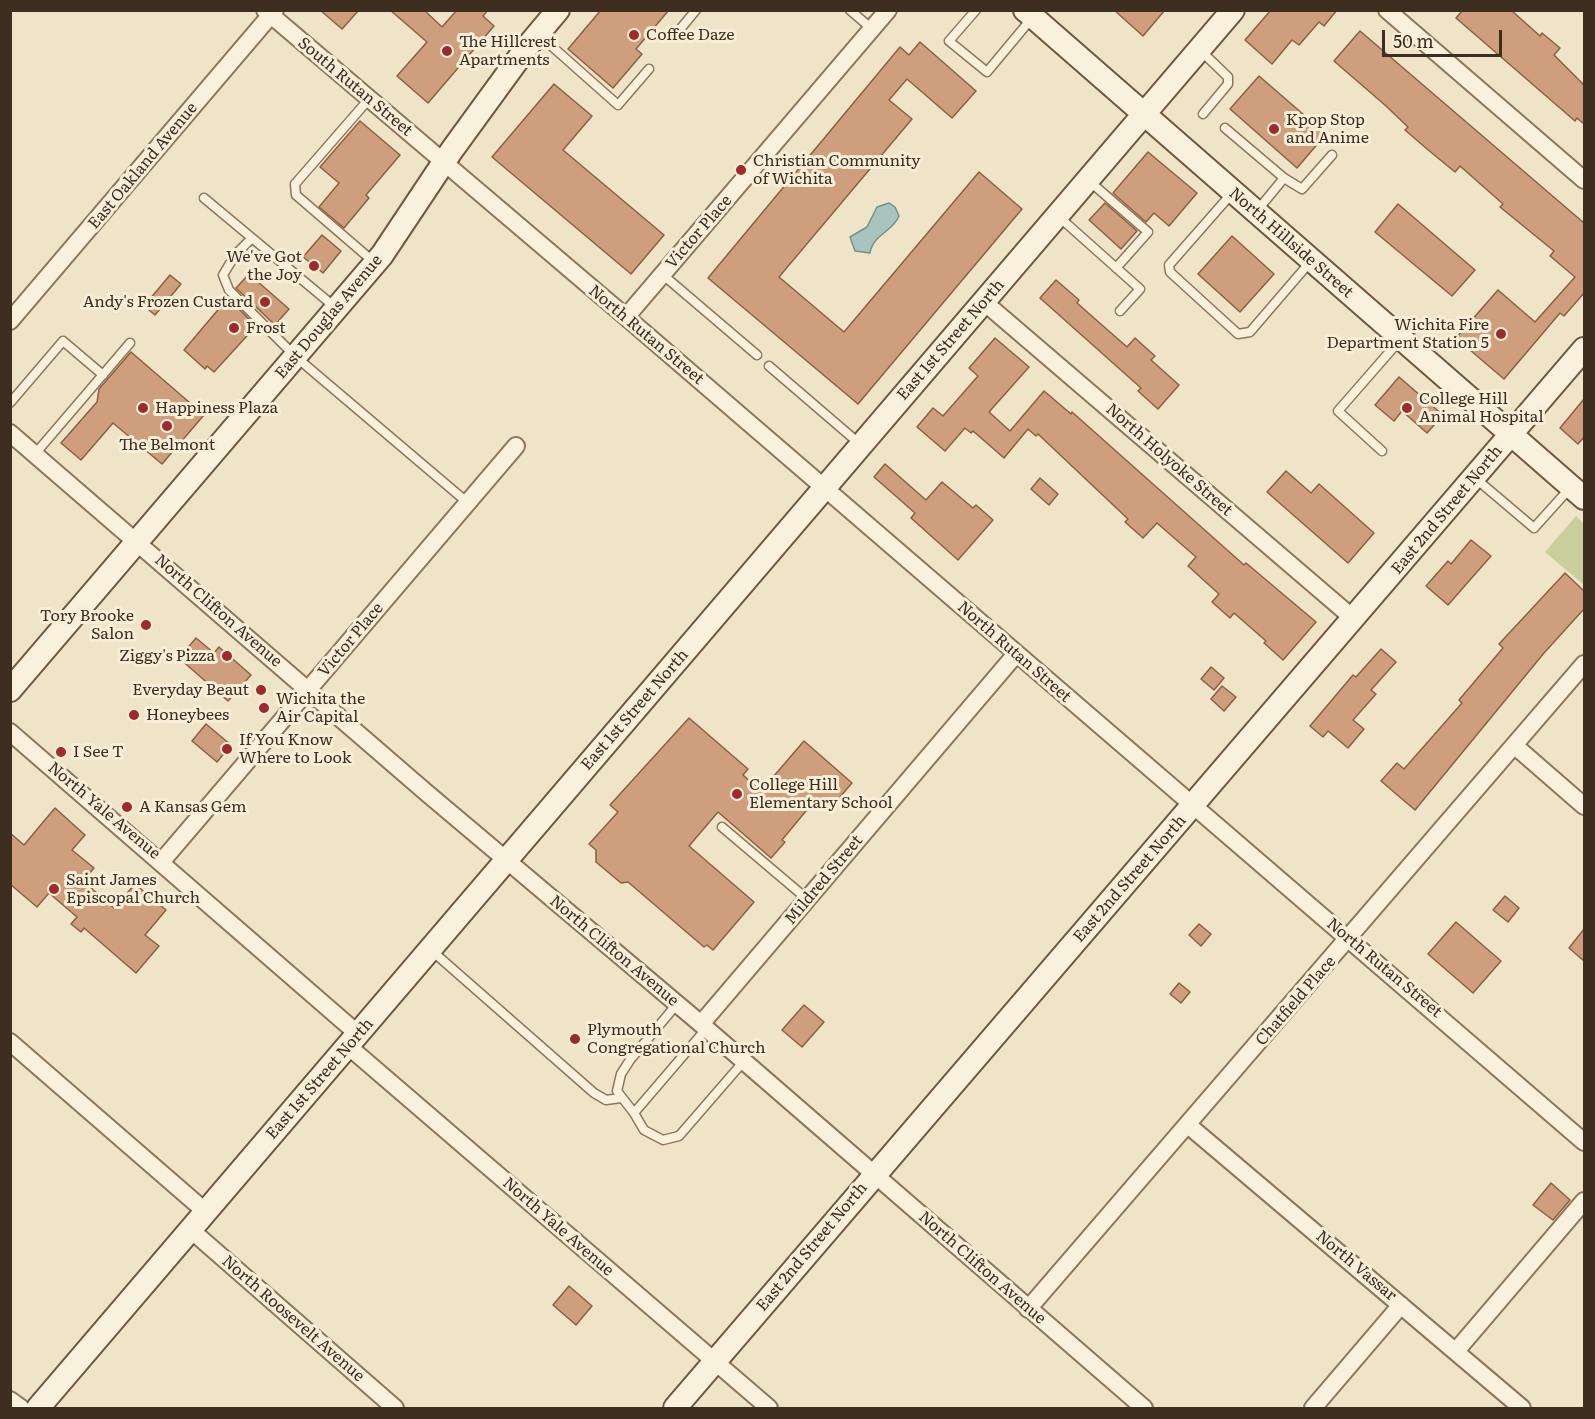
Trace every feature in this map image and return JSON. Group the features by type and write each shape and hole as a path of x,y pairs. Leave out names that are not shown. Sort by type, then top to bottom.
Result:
{"street":[{"name":"East Douglas Avenue","path":"10,690 375,263 444,163 558,10"},
{"name":"Victor Place","path":"626,317 888,10"},
{"name":"East 1st Street North","path":"38,1408 1233,10"},
{"path":"1387,10 1584,180"},
{"name":"South Rutan Street","path":"270,12 444,163"},
{"name":"East Oakland Avenue","path":"10,321 270,12"},
{"name":"North Hillside Street","path":"1029,14 1578,492"},
{"name":"North Rutan Street","path":"444,163 1584,1142"},
{"name":"North Holyoke Street","path":"984,302 1354,619"},
{"name":"East 2nd Street North","path":"675,1408 1584,349"},
{"name":"North Clifton Avenue","path":"10,433 704,1026 1144,1408"},
{"name":"Victor Place","path":"162,861 516,446"},
{"name":"Mildred Street","path":"704,1026 807,899 1016,654"},
{"name":"Chatfield Place","path":"1028,1308 1350,939 1584,664"},
{"name":"North Yale Avenue","path":"10,732 162,861 353,1040 769,1408"},
{"path":"1515,746 1584,806"},
{"path":"10,1042 206,1212"},
{"name":"North Vassar","path":"1188,1125 1522,1408"},
{"path":"1456,1351 1584,1202"},
{"name":"North Roosevelt Avenue","path":"191,1230 395,1408"},
{"path":"1313,1408 1401,1305"},
{"path":"10,1400 21,1408"}],"lane":[{"path":"677,33 696,10"},
{"path":"850,10 872,29"},
{"path":"976,10 950,41 987,72 1029,14"},
{"path":"538,34 618,105 649,69"},
{"path":"1200,49 1228,77 1228,84 1203,114"},
{"path":"369,99 295,184 296,195 375,263"},
{"path":"1225,128 1284,178 1302,189 1332,155"},
{"path":"1256,212 1284,178"},
{"path":"1088,180 1148,232 1116,268"},
{"path":"1233,192 1169,265 1170,272 1238,334 1250,332 1311,261"},
{"path":"204,198 337,308"},
{"path":"1057,216 1140,289 1120,311"},
{"path":"252,238 235,255 223,275 229,290 296,357 468,503"},
{"path":"662,274 757,355"},
{"path":"1382,451 1338,411 1401,340"},
{"path":"10,403 63,341 103,375"},
{"path":"35,454 130,343"},
{"path":"769,366 861,445"},
{"path":"1474,478 1534,528 1578,492"},
{"path":"722,827 807,899"},
{"path":"430,950 594,1094 606,1101 621,1098"},
{"path":"677,1004 621,1074 617,1091 644,1130 652,1136 672,1139 679,1136 744,1061"},
{"path":"634,1113 704,1026"}],"green space":[{"path":"1576,516 1584,524 1584,585 1545,552"}],"water":[{"path":"889,203 895,207 899,216 896,221 875,241 870,253 855,251 850,237 867,227 877,207"}],"building":[{"path":"320,10 359,10 342,29"},
{"name":"The Hillcrest Apartments","path":"390,10 424,10 442,27 457,10 488,10 483,16 494,26 428,103 397,76 427,42"},
{"path":"601,10 669,10 636,49 642,54 613,88 568,49"},
{"path":"1114,10 1165,10 1143,36"},
{"path":"1271,10 1337,10 1324,26 1319,22 1299,45 1292,40 1272,64 1245,40"},
{"path":"1463,10 1511,10 1540,36 1542,33 1560,48 1554,55 1584,85 1584,124 1577,118 1575,121 1456,18"},
{"path":"1360,31 1584,223 1584,293 1564,316 1560,313 1504,379 1456,338 1498,290 1535,322 1575,277 1550,256 1554,251 1500,207 1503,204 1460,166 1455,172 1427,149 1405,130 1408,127 1386,106 1334,61"},
{"path":"920,42 976,91 952,118 907,79 889,100 912,119 779,277 844,332 979,172 1022,209 858,404 708,278 900,47 909,55"},
{"path":"1259,76 1326,134 1297,168 1230,109"},
{"path":"554,84 592,116 563,150 664,235 631,274 492,157"},
{"path":"360,121 400,155 366,195 369,198 344,228 319,207 339,183 320,167"},
{"path":"1148,152 1197,193 1169,226 1154,213 1146,222 1113,193"},
{"path":"1105,203 1137,231 1121,249 1089,220"},
{"path":"1398,204 1475,270 1452,296 1375,232"},
{"path":"322,235 341,251 323,273 303,257"},
{"path":"1232,236 1274,274 1240,312 1198,274"},
{"name":"Andy's Frozen Custard","path":"249,274 289,309 275,325 236,288"},
{"path":"170,275 181,284 155,315 144,306"},
{"path":"1056,280 1079,300 1077,303 1127,347 1135,338 1155,356 1151,360 1179,385 1158,409 1138,391 1141,388 1040,298"},
{"path":"228,298 256,326 214,372 207,366 205,369 184,350"},
{"path":"995,338 1029,367 989,412 1010,431 1044,391 1071,414 1072,412 1244,565 1246,563 1316,622 1283,660 1264,643 1266,641 1234,613 1230,618 1212,602 1219,594 1188,566 1196,557 1157,523 1143,538 1125,522 1128,519 1038,434 1036,436 1028,429 1004,458 973,431 971,433 965,428 945,451 917,427 933,408 943,416 978,376 969,368"},
{"name":"Happiness Plaza","path":"131,352 204,415 162,464 113,423 81,460 61,443 97,402 99,389"},
{"name":"College Hill Animal Hospital","path":"1399,377 1443,415 1427,433 1402,411 1394,421 1375,405"},
{"path":"1584,399 1584,437 1578,444 1560,428"},
{"path":"885,464 926,500 942,482 973,508 976,505 993,520 958,560 911,518 915,513 874,477"},
{"path":"1286,471 1311,493 1319,484 1374,533 1348,563 1267,492"},
{"path":"1040,478 1058,494 1049,505 1031,489"},
{"path":"1471,540 1491,556 1448,605 1426,586 1448,561 1451,564"},
{"path":"1565,573 1584,591 1584,609 1544,653 1415,810 1381,781 1397,763 1404,769 1462,703 1459,700 1503,648 1499,644"},
{"path":"196,638 214,653 219,647 251,675 228,701 179,658"},
{"path":"1381,649 1396,662 1371,690 1376,694 1353,720 1364,729 1348,748 1328,731 1323,737 1310,726 1353,675 1356,677"},
{"path":"1211,667 1224,678 1214,690 1201,679"},
{"path":"1222,686 1236,697 1224,711 1211,699"},
{"path":"689,718 748,769 743,775 761,791 804,741 852,783 828,811 815,800 782,840 785,842 771,858 718,812 689,846 754,902 713,950 707,945 704,947 628,882 621,883 596,862 596,850 589,844 618,812 610,805"},
{"path":"206,724 231,745 217,762 192,741"},
{"name":"Saint James Episcopal Church","path":"55,808 85,835 72,850 94,868 83,881 114,908 135,884 166,910 145,935 159,946 136,973 84,928 81,932 71,924 77,917 49,893 37,907 10,884 10,833 24,845"},
{"path":"1505,896 1519,908 1508,922 1493,910"},
{"path":"1456,922 1501,961 1473,993 1428,954"},
{"path":"1199,924 1211,934 1201,946 1189,935"},
{"path":"1584,929 1584,961 1569,948"},
{"path":"1179,983 1190,992 1181,1003 1170,994"},
{"path":"804,1005 824,1022 802,1047 782,1030"},
{"path":"1551,1183 1570,1200 1553,1220 1533,1205"},
{"path":"569,1286 592,1306 576,1325 553,1305"}],"place":[{"name":"Coffee Daze","path":"634,35"},
{"name":"The Hillcrest Apartments","path":"447,51"},
{"name":"Kpop Stop and Anime","path":"1274,129"},
{"name":"Christian Community of Wichita","path":"741,170"},
{"name":"We've Got the Joy","path":"314,266"},
{"name":"Andy's Frozen Custard","path":"265,302"},
{"name":"Frost","path":"234,328"},
{"name":"Wichita Fire Department Station 5","path":"1501,334"},
{"name":"Happiness Plaza","path":"143,408"},
{"name":"College Hill Animal Hospital","path":"1407,408"},
{"name":"The Belmont","path":"167,426"},
{"name":"Tory Brooke Salon","path":"146,625"},
{"name":"Ziggy's Pizza","path":"227,656"},
{"name":"Everyday Beaut","path":"261,690"},
{"name":"Wichita the Air Capital","path":"264,708"},
{"name":"Honeybees","path":"134,715"},
{"name":"If You Know Where to Look","path":"227,749"},
{"name":"I See T","path":"61,752"},
{"name":"College Hill Elementary School","path":"737,794"},
{"name":"A Kansas Gem","path":"127,807"},
{"name":"Saint James Episcopal Church","path":"54,889"},
{"name":"Plymouth Congregational Church","path":"575,1039"}]}
